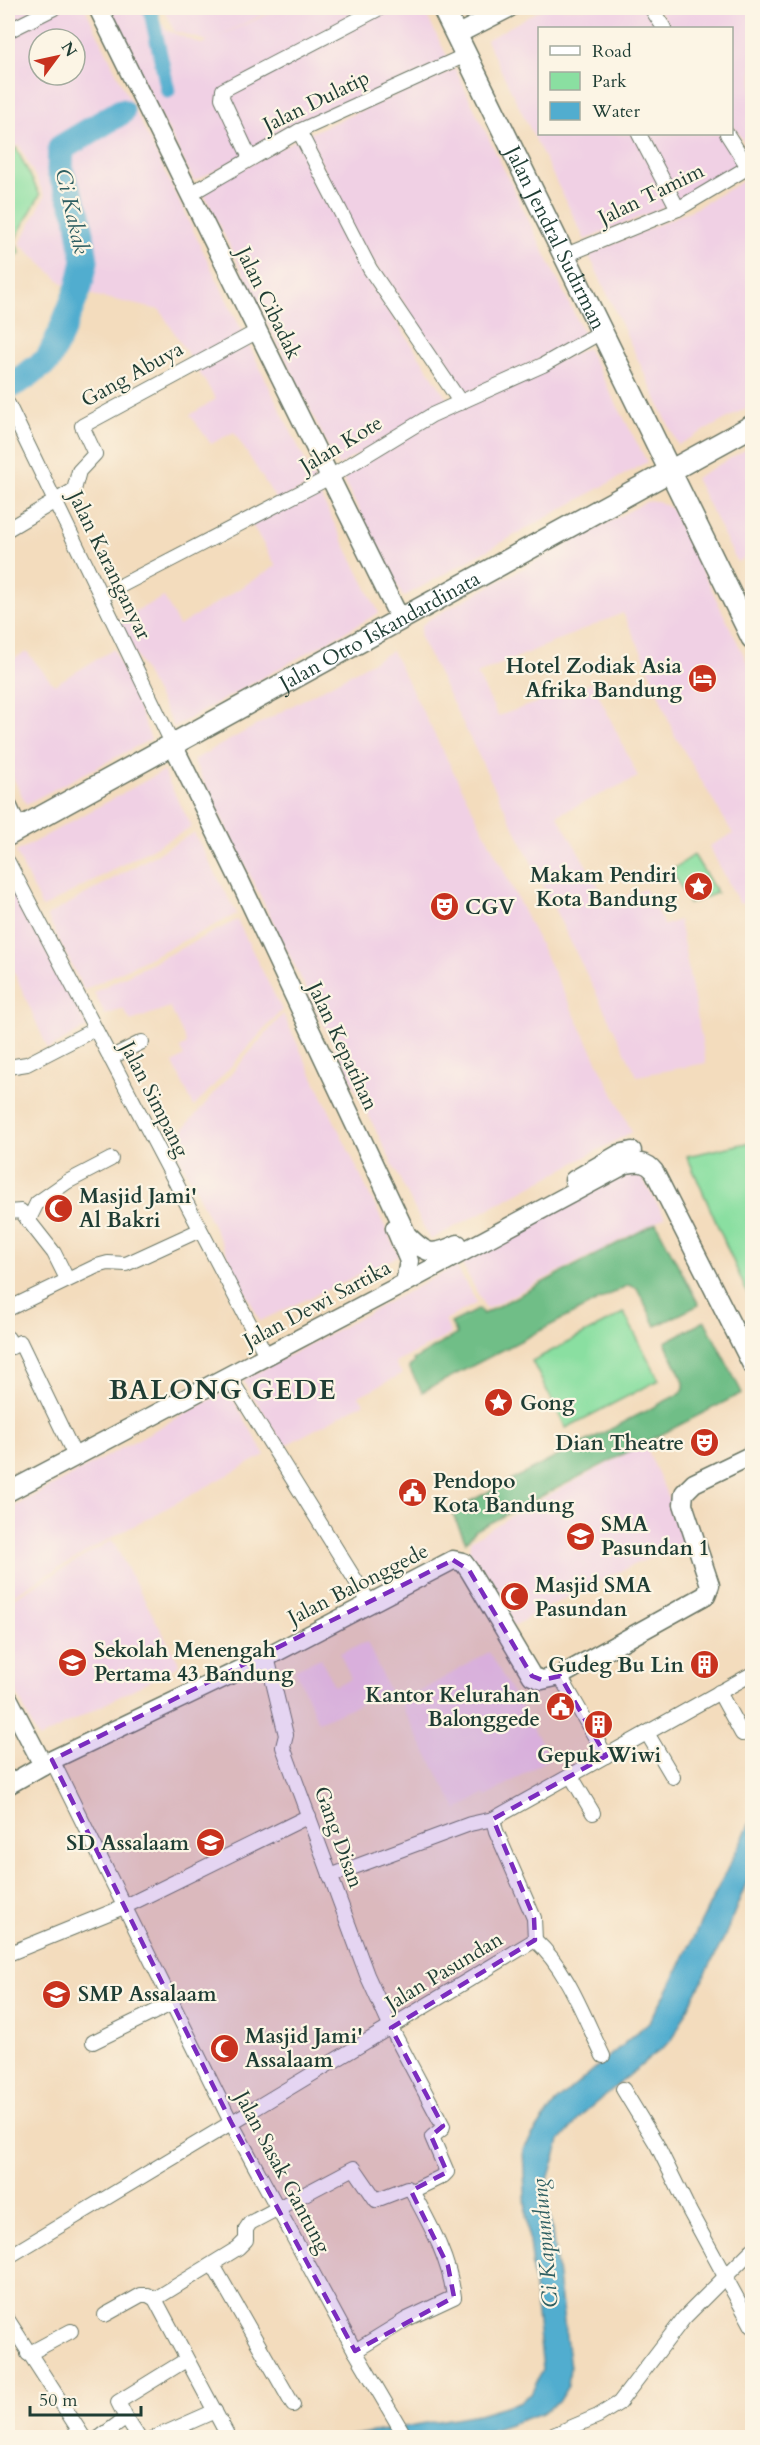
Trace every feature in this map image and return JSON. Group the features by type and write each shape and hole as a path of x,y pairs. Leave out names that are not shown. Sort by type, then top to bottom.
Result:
{"main road":[{"name":"Jalan Jendral Sudirman","path":"443,8 753,638"},
{"name":"Jalan Otto Iskandardinata","path":"13,832 753,426"}],"street":[{"path":"8,31 54,8"},
{"name":"Jalan Cibadak","path":"98,8 400,619"},
{"path":"250,158 222,98 224,90 277,60 380,8"},
{"path":"456,35 509,8"},
{"path":"651,8 663,27"},
{"name":"Jalan Dulatip","path":"190,194 299,131 466,55"},
{"path":"299,131 370,269 461,403"},
{"path":"640,135 678,209"},
{"path":"728,135 750,166"},
{"name":"Jalan Tamim","path":"566,255 678,209 750,166"},
{"name":"Gang Abuya","path":"56,502 72,493 79,471 95,454 82,426 258,331"},
{"name":"Jalan Kote","path":"101,596 330,477 395,435 543,365 603,332"},
{"name":"Jalan Karanganyar","path":"8,404 101,596 165,749"},
{"path":"8,529 56,502"},
{"name":"Jalan Kepatihan","path":"165,749 242,885 407,1235 429,1253 441,1252 537,1207"},
{"name":"Jalan Kepatihan","path":"165,749 175,762 251,916 404,1248 409,1261 405,1283"},
{"path":"8,807 13,832"},
{"name":"Jalan Simpang","path":"8,862 266,1355"},
{"path":"8,1067 27,1064 95,1029"},
{"path":"110,1058 142,1042"},
{"name":"Jalan Dewi Sartika","path":"8,1492 405,1283 537,1207 619,1154 635,1150 646,1153 653,1158 659,1169 660,1183"},
{"path":"28,1221 37,1203 68,1182 111,1159"},
{"name":"Jalan Dewi Sartika","path":"537,1207 626,1164 640,1161 654,1171 660,1183"},
{"path":"660,1183 753,1365"},
{"path":"8,1212 21,1211 54,1253 67,1279"},
{"path":"8,1309 102,1264 126,1264 200,1230"},
{"path":"8,1338 12,1347 20,1342 75,1456"},
{"path":"228,1375 369,1602"},
{"path":"606,1756 560,1676 706,1595 710,1585 683,1504 684,1493 694,1483 753,1455"},
{"name":"Jalan Balonggede","path":"8,1785 47,1762 267,1657 453,1560 463,1562 532,1676 542,1680 560,1676"},
{"name":"Gang Disan","path":"267,1657 286,1736 283,1747 367,1975 391,2028 443,2126 432,2137 447,2172 412,2191"},
{"path":"330,1876 470,1824 493,1819 753,1674"},
{"path":"719,1692 742,1734"},
{"path":"8,1698 47,1762"},
{"path":"647,1733 674,1777"},
{"name":"Jalan Sasak Gantung","path":"47,1762 126,1906 231,2122 406,2438"},
{"path":"571,1776 593,1813"},
{"path":"8,1954 126,1906 309,1816"},
{"name":"Jalan Pasundan","path":"8,2257 535,1940 534,1918 496,1832 493,1819"},
{"path":"535,1940 549,1952 560,1970 603,2056"},
{"path":"93,2042 173,2003"},
{"path":"623,2089 657,2145 690,2212 753,2325"},
{"path":"155,2300 213,2265 246,2240 246,2229 250,2223 354,2168 376,2200 407,2188 412,2191 426,2215 448,2266 454,2297 407,2319 356,2351"},
{"path":"546,2438 598,2416 619,2403 684,2318 753,2250"},
{"path":"213,2265 293,2405"},
{"path":"105,2315 141,2295 148,2295 155,2300 229,2438"},
{"path":"8,2320 84,2438"},
{"path":"28,2354 70,2331"},
{"path":"139,2438 118,2402 186,2360"},
{"path":"154,2438 215,2411"},
{"path":"99,2438 126,2418"}],"highlighted area":[{"path":"453,1560 469,1570 532,1676 542,1680 560,1676 606,1756 493,1819 534,1918 535,1940 391,2028 443,2126 431,2136 447,2172 411,2191 448,2266 454,2297 355,2351 231,2122 52,1760"}],"shaded area":[{"path":"8,8 85,8 316,483 277,501 234,432 211,444 190,415 216,399 160,310 70,290 20,244 45,196 19,145 8,149"},
{"path":"106,8 152,8 166,30 202,44 207,41 174,31 163,8 277,8 208,41 281,8 423,8 449,60 343,108 194,181"},
{"path":"544,8 646,8 658,27 538,27 538,135 726,135 745,165 709,188 585,240 486,40"},
{"path":"658,8 752,8 752,154 733,126 733,27 670,27"},
{"path":"455,69 586,338 460,396 403,302 357,242 308,134"},
{"path":"299,138 362,270 449,401 338,466 202,190"},
{"path":"752,176 752,405 678,445 589,255 694,209"},
{"path":"587,348 647,462 403,597 339,471 432,415"},
{"path":"752,446 752,555 737,562 695,478"},
{"path":"316,487 379,613 174,727 117,620 164,597 179,626 276,566 250,521"},
{"path":"658,501 672,509 752,672 752,901 739,903 709,846 733,834 675,736 644,657 623,613 477,674 498,716 593,683 638,777 557,815 608,903 645,889 664,925 679,920 706,1063 637,1076 420,637 421,626 429,619 646,502"},
{"path":"114,649 151,739 26,804 8,767 8,661 27,652 54,685"},
{"path":"392,651 499,861 632,1132 430,1240 193,760"},
{"path":"163,771 192,827 42,908 16,852"},
{"path":"194,833 237,914 84,990 47,916"},
{"path":"8,876 87,1027 48,1049 8,958"},
{"path":"237,920 282,1010 194,1107 173,1063 184,1056 180,1048 187,1044 170,1007 131,1021 123,1009 105,1015 94,992"},
{"path":"283,1014 399,1256 260,1321 172,1142"},
{"path":"636,1168 665,1217 486,1309 461,1262"},
{"path":"456,1266 477,1303 445,1320 451,1334 395,1363 402,1374 359,1396 364,1403 284,1446 243,1380"},
{"path":"228,1390 265,1455 111,1538 8,1598 8,1510"},
{"name":"SMA Pasundan 1","path":"645,1444 686,1544 635,1564 535,1613 513,1627 469,1554 470,1541 519,1511"},
{"path":"112,1540 180,1665 38,1739 8,1673 8,1601"},
{"path":"367,1642 389,1691 318,1722 295,1669 321,1658 334,1686 351,1679 340,1653"},
{"path":"489,1652 550,1758 486,1797 484,1794 457,1810 400,1703"}],"green space":[{"path":"16,148 40,195 14,241 20,253 8,261 8,151"},
{"path":"694,855 717,893 689,904 672,870"},
{"path":"752,1142 752,1304 687,1156"},
{"path":"656,1223 699,1305 656,1326 637,1288 628,1285 422,1392 409,1367 414,1363 413,1360 457,1334 451,1323 479,1309 483,1314"},
{"path":"624,1313 659,1380 566,1428 532,1361"},
{"path":"705,1321 742,1393 476,1530 466,1542 451,1511 681,1393 684,1382 665,1342"}],"water":[{"name":"Ci Kapundung","path":"752,1819 752,1869 724,1938 672,2040 586,2111 560,2141 546,2186 570,2367 568,2386 558,2402 542,2413 471,2437 339,2438 478,2414 519,2402 531,2394 543,2369 526,2214 523,2149 555,2103 649,2022 666,1993"}],"waterway":[{"name":"Ci Kakak","path":"150,8 168,91"},
{"name":"Ci Kakak","path":"8,386 48,360 79,287 85,261 78,215 60,171 61,148 121,112"}],"place":[{"name":"Hotel Zodiak Asia Afrika Bandung","path":"703,678"},
{"name":"Makam Pendiri Kota Bandung","path":"698,887"},
{"name":"CGV","path":"444,907"},
{"name":"Masjid Jami' Al Bakri","path":"58,1208"},
{"name":"Gong","path":"499,1403"},
{"name":"Dian Theatre","path":"705,1443"},
{"name":"Pendopo Kota Bandung","path":"412,1493"},
{"name":"SMA Pasundan 1","path":"580,1536"},
{"name":"Masjid SMA Pasundan","path":"514,1597"},
{"name":"Sekolah Menengah Pertama 43 Bandung","path":"73,1662"},
{"name":"Gudeg Bu Lin","path":"705,1665"},
{"name":"Kantor Kelurahan Balonggede","path":"561,1707"},
{"name":"Gepuk Wiwi","path":"599,1724"},
{"name":"SD Assalaam","path":"210,1843"},
{"name":"SMP Assalaam","path":"57,1994"},
{"name":"Masjid Jami' Assalaam","path":"224,2048"}],"district":[{"name":"BALONG GEDE","path":"223,1390"}]}
